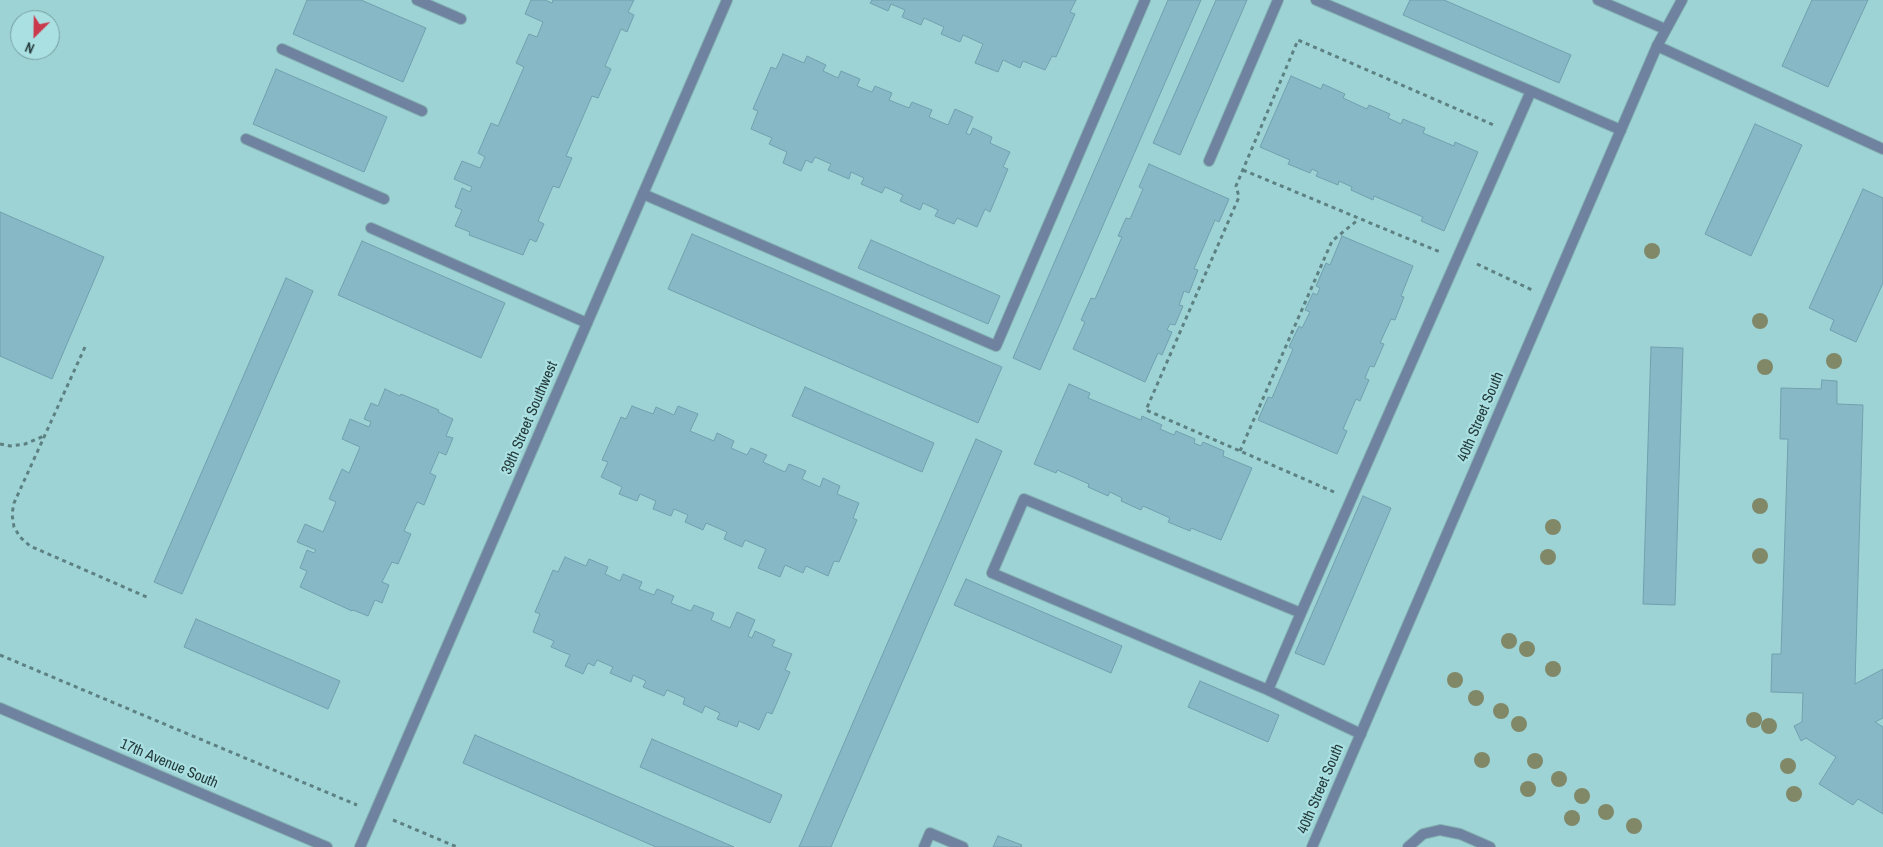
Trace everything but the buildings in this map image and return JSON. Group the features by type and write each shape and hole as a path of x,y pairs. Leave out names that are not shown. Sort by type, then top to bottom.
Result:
{"street":[{"path":"417,0 461,19"},
{"name":"39th Street Southwest","path":"360,847 727,0"},
{"path":"643,194 996,346 1145,0"},
{"path":"1209,161 1278,0"},
{"path":"1316,0 1621,130"},
{"path":"1598,0 1665,29"},
{"name":"40th Street South","path":"1312,847 1657,46 1682,0"},
{"path":"1657,46 1883,149"},
{"path":"282,49 422,111"},
{"path":"1268,690 1531,91"},
{"path":"246,140 384,199"},
{"path":"371,228 587,323"},
{"path":"1301,613 1024,498 992,573 1268,690 1361,734"},
{"name":"17th Avenue South","path":"0,708 327,847"},
{"path":"1408,847 1423,834 1440,830 1460,834 1490,847"},
{"path":"924,847 930,833 963,847"}],"path":[{"path":"1351,500 1146,410 1239,197 1236,186 1242,170 1298,40 1512,133"},
{"path":"1242,170 1432,250 1459,255 1549,297"},
{"path":"1240,452 1332,241 1359,219"},
{"path":"85,347 14,503 12,514 20,537 30,546 149,598"},
{"path":"0,444 10,446 25,444 44,436"},
{"path":"0,656 457,847"}]}
